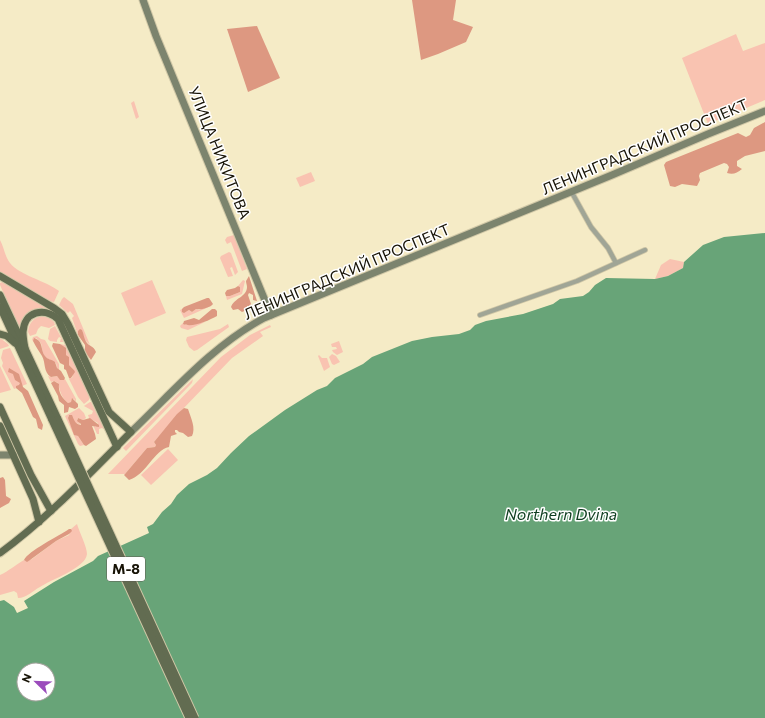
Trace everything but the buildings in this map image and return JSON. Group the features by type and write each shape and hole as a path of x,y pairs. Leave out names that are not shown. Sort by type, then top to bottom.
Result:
{"main road":[{"name":"УЛИЦА НИКИТОВА","path":"144,0 156,36 271,315"},
{"name":"ЛЕНИНГРАДСКИЙ ПРОСПЕКТ","path":"0,552 52,511 197,368 246,329 271,315 765,111"},
{"path":"0,276 62,314 110,412 131,432"},
{"path":"0,295 23,350"},
{"path":"0,307 23,350"},
{"path":"23,350 23,332 26,323 31,316 38,312 45,312 58,319 117,447"},
{"path":"0,334 7,336 23,350"},
{"name":"М-8","path":"23,350 189,718"},
{"path":"0,407 31,475 52,511"},
{"name":"М-8","path":"55,420 195,718"},
{"path":"0,426 33,499 39,522"},
{"path":"0,455 13,455"}],"street":[{"path":"571,191 591,227 608,248 616,263"},
{"path":"480,315 577,281 645,250"}],"shaded area":[{"path":"412,0 456,0 453,20 473,27 466,42 421,60"},
{"path":"257,26 280,78 248,92 227,29"},
{"path":"736,34 743,51 765,43 765,100 708,124 682,58"},
{"path":"134,101 139,117 136,119 131,103"},
{"path":"765,122 765,151 745,156 737,161 737,166 742,169 737,173 727,173 729,167 724,163 700,173 700,180 697,186 682,184 675,187 670,186 664,165 666,162 738,133 746,137 750,135 754,128"},
{"path":"311,172 315,181 300,187 296,178"},
{"path":"234,235 247,269 242,271 231,242 227,244 225,240 227,237"},
{"path":"0,240 8,261 14,267 59,291 54,302 49,301 0,272"},
{"path":"229,252 231,253 238,272 235,275 232,267 230,268 233,276 228,277 220,258"},
{"path":"670,259 684,262 683,268 668,276 655,279 661,265"},
{"path":"249,276 257,301 253,300 253,295 249,293 248,295 251,304 247,306 247,310 242,312 238,309 233,310 231,307 235,301 245,293 247,287 246,281"},
{"path":"152,280 166,313 135,326 121,293"},
{"path":"243,280 245,281 242,294 227,300 226,296 240,292 240,287 238,286"},
{"path":"2,282 56,313 40,309 19,328 0,285"},
{"path":"238,286 240,287 240,292 226,296 225,293 227,290"},
{"path":"64,297 73,304 90,345 84,339 82,330 78,331 78,335 72,318 74,316 70,311 68,313 59,305"},
{"path":"209,298 213,304 210,307 196,309 192,312 189,310 184,313 182,312 184,307"},
{"path":"211,306 184,318 180,310 182,309 185,312 189,310 192,312 196,309 199,310"},
{"path":"212,309 217,311 217,316 195,325 183,324 184,321 194,318 199,320"},
{"path":"42,316 49,318 55,325 49,328 41,326 36,334 30,336 28,332 30,324 36,318"},
{"path":"205,322 188,330 181,328 180,326 183,323 190,325"},
{"path":"228,324 229,327 197,350 194,351 189,347 186,340 187,337 220,329"},
{"path":"270,325 271,327 260,332 263,336 232,358 181,411 154,442 156,445 155,447 147,448 125,474 108,474 221,357 250,335"},
{"path":"55,326 63,341 63,342 60,342 61,338 59,337 57,342 50,341 48,339 50,329"},
{"path":"80,329 82,330 87,343 94,348 96,352 91,360 85,352 85,345 78,335 78,331"},
{"path":"37,336 45,340 59,364 59,370 56,363 46,358 44,355 39,340 36,338 33,341 32,340 33,337"},
{"path":"0,338 8,344 9,346 0,349"},
{"path":"34,338 41,343 45,356 55,362 57,368 61,371 65,378 64,380 60,380 57,376 51,377 48,375 42,356 33,341"},
{"path":"339,341 343,352 337,355 332,350 337,349 336,347 332,347 331,344"},
{"path":"53,343 60,344 66,348 66,355 69,357 69,365 75,372 71,378 69,378 66,370 64,369 64,365 60,363 52,346"},
{"path":"60,344 65,345 90,396 89,400 84,404 78,397 69,379 72,378 74,370 69,365 69,357 66,355 66,349"},
{"path":"10,348 27,384 14,389 2,366 3,363 1,358 3,350"},
{"path":"332,354 336,356 340,362 334,365 332,364 329,357"},
{"path":"319,355 322,358 327,358 330,367 324,371 318,356"},
{"path":"0,366 11,390 0,393"},
{"path":"9,368 19,374 23,387 28,391 43,425 42,430 38,428 36,419 33,417 22,393 16,388 16,386 20,383 15,380 13,374 8,372"},
{"path":"48,376 57,376 61,380 65,379 76,399 76,402 72,399 71,402 68,403 62,396 58,383 54,381 51,382"},
{"path":"193,379 192,383 126,451 123,448"},
{"path":"54,381 59,384 61,395 64,399 68,403 71,402 72,398 78,404 78,407 75,409 69,407 68,412 64,413 64,405 59,401 51,383"},
{"path":"90,402 105,430 102,428 99,429 99,434 97,434 93,425 96,427 98,423 89,418 88,415 92,414 93,411 84,406"},
{"path":"79,408 84,413 86,418 83,420 78,418 77,420 81,425 74,422 69,415 68,417 75,435 78,436 84,445 80,446 65,416"},
{"path":"184,408 188,409 192,419 192,436 188,437 175,430 177,434 171,436 169,447 159,453 140,473 129,480 124,475 147,448 155,447 156,445 154,442 177,414"},
{"path":"69,415 72,415 77,424 81,425 77,421 78,418 83,420 90,418 99,425 99,427 92,426 96,439 86,446 84,445 78,436 74,435 68,418"},
{"path":"168,449 178,460 151,485 141,475"},
{"path":"3,477 5,480 6,496 11,499 9,503 0,508 0,478"},
{"path":"77,524 86,547 87,554 81,564 27,596 18,598 17,593 14,591 0,595 0,575 24,560 26,561 32,559 56,541 69,535 71,529"},
{"path":"69,529 72,531 69,534 56,541 27,562 24,560 31,552"}],"water":[{"name":"Northern Dvina","path":"765,233 765,718 0,718 0,601 4,600 14,607 17,613 28,608 24,601 54,582 93,561 98,556 149,533 147,527 153,524 177,495 189,484 217,468 249,436 285,410 317,390 327,386 335,378 363,364 372,357 412,341 459,334 486,321 523,314 553,304 560,299 583,296 595,285 606,278 655,279 668,276 683,268 684,262 703,245 724,237"}]}
